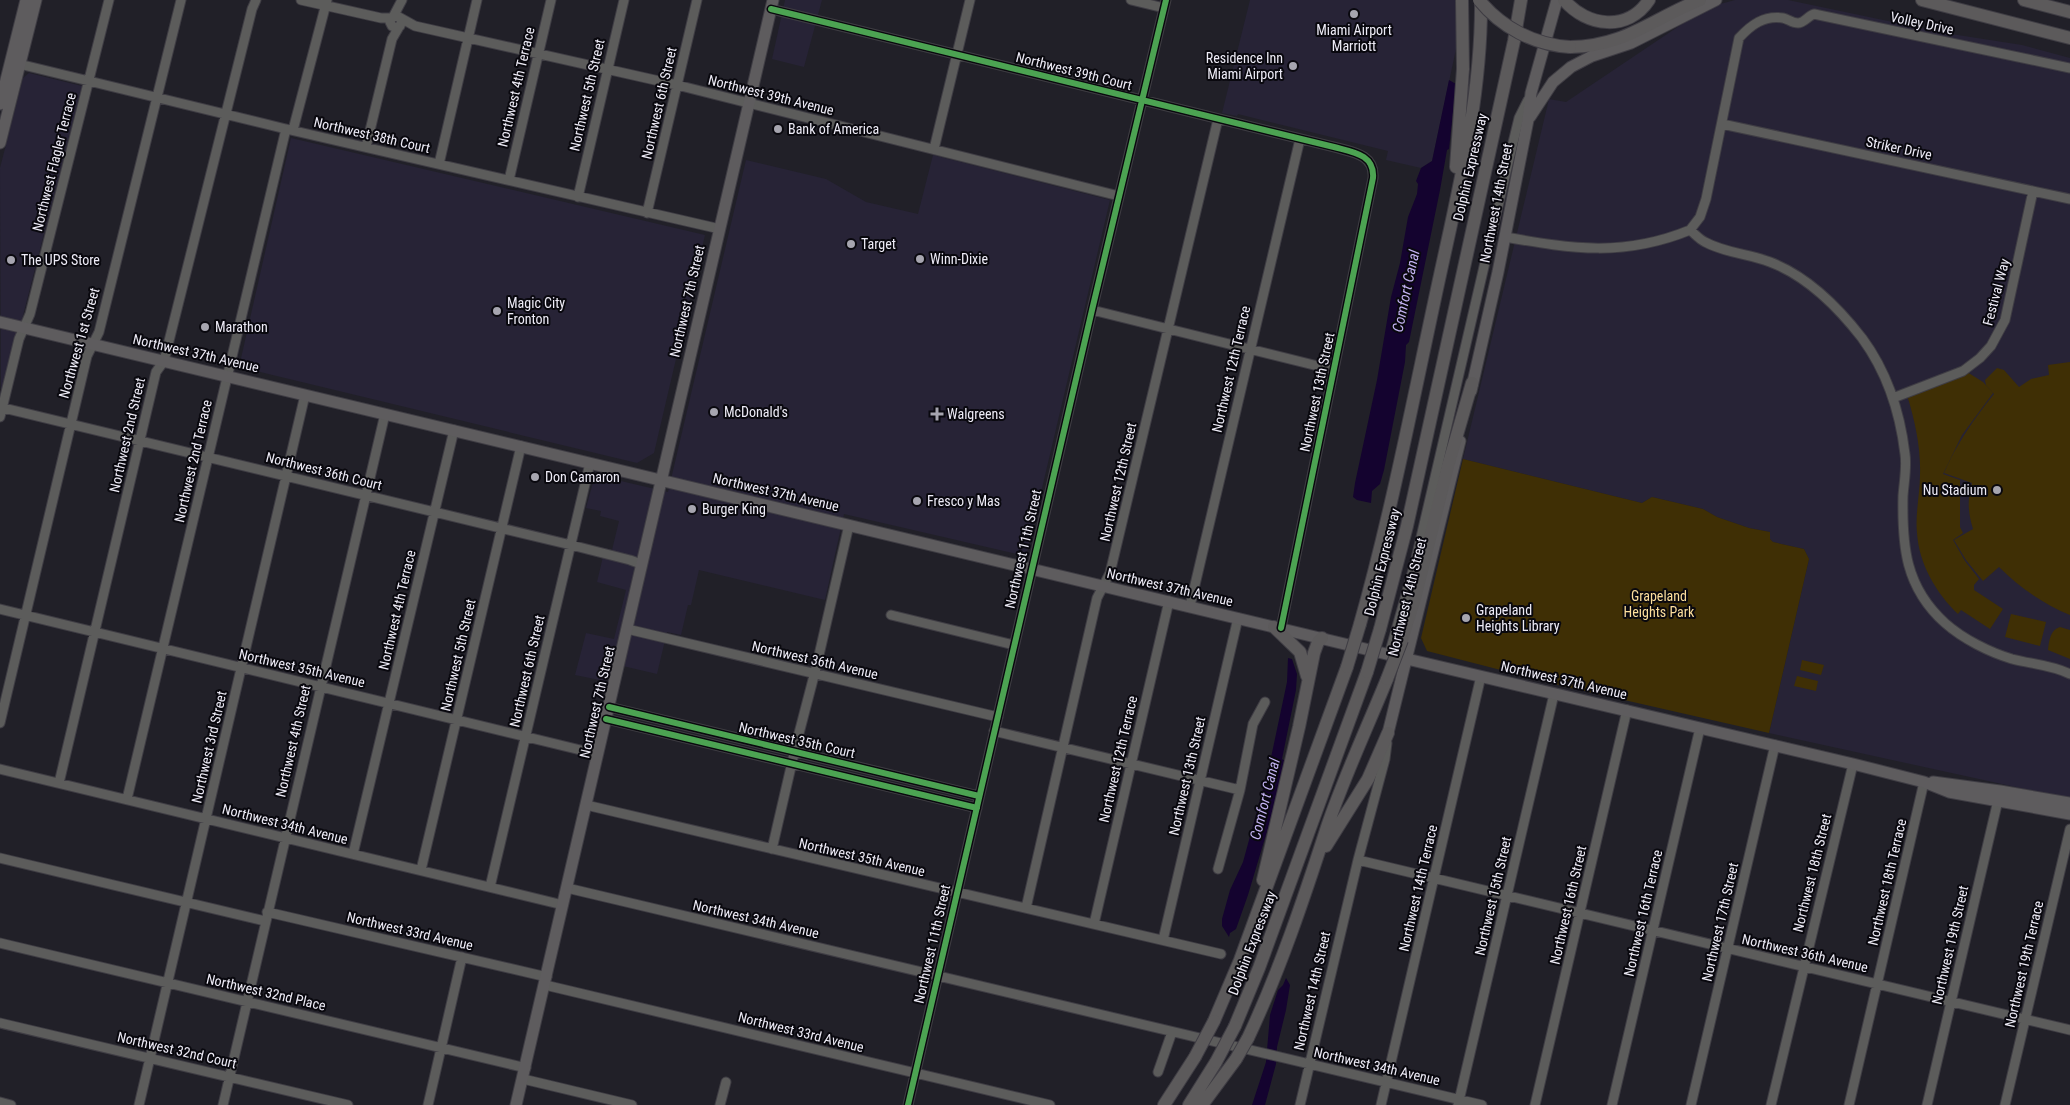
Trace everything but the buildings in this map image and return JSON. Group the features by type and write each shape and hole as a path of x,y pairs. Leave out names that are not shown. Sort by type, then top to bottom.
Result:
{"highway":[{"path":"1454,207 1463,69 1462,0"},
{"path":"1480,0 1503,23 1524,35 1551,44 1570,47 1594,46 1613,42 1700,0"},
{"name":"Dolphin Expressway","path":"1164,1105 1195,1057 1233,979 1347,667 1360,624 1381,546 1454,207 1476,95 1481,36 1480,0"},
{"name":"Dolphin Expressway","path":"1189,1105 1216,1062 1260,968 1367,672 1380,629 1407,526 1514,41 1521,0"},
{"path":"1564,0 1576,11 1602,22 1620,22 1637,14 1649,0"},
{"path":"1922,0 2070,38"},
{"path":"2024,0 2070,12"},
{"path":"1202,1105 1236,1059 1248,1038 1270,988 1338,799 1402,640 1472,383"},
{"path":"1277,628 1300,652 1308,678"},
{"path":"1253,925 1274,826 1299,727 1308,678 1316,646 1322,638"},
{"path":"1319,856 1368,779 1388,733"}],"main road":[{"name":"Northwest 14th Street","path":"1388,733 1454,471 1505,237 1528,120 1531,93 1557,0"},
{"path":"1528,120 1554,82 1571,67 1592,56 1631,43 1716,0"},
{"path":"0,104 27,1"},
{"path":"0,143 19,64 27,1"},
{"name":"Northwest 7th Street","path":"516,1105 772,4"},
{"path":"16,42 19,64"},
{"name":"Northwest 37th Avenue","path":"0,322 1389,655 1775,745 1924,782 1949,792 2070,803"},
{"name":"Northwest 37th Avenue","path":"1999,796 2070,814"}],"street":[{"name":"Northwest Flagler Terrace","path":"1,411 17,346 30,314 109,0"},
{"name":"Northwest 1st Street","path":"0,724 87,356 99,332 181,0"},
{"name":"Northwest 39th Avenue","path":"301,0 326,3 396,22 677,85 1119,196"},
{"path":"439,164 477,0"},
{"name":"Northwest 4th Terrace","path":"509,180 551,0"},
{"name":"Northwest 5th Street","path":"578,197 624,0"},
{"name":"Northwest 6th Street","path":"647,213 697,0"},
{"path":"934,149 970,0"},
{"path":"1131,0 1165,4"},
{"path":"366,147 401,1"},
{"name":"Northwest 2nd Street","path":"58,783 156,372 164,361 253,3"},
{"name":"Northwest 2nd Terrace","path":"127,799 227,376 290,130 326,3"},
{"name":"Northwest 39th Court","path":"772,4 957,55 1355,153 1370,161"},
{"name":"Northwest 11th Street","path":"908,1105 1092,310 1165,4"},
{"name":"Volley Drive","path":"1690,230 1700,217 1706,199 1739,38 1750,26 1769,17 1785,18 1794,23 1800,23 1814,14 2070,68"},
{"name":"Northwest 38th Court","path":"19,64 290,130 720,229"},
{"name":"Northwest 14th Street","path":"1389,655 1406,596 1519,118 1531,93"},
{"name":"Northwest 12th Street","path":"1026,908 1097,598 1110,574 1218,119"},
{"name":"Striker Drive","path":"1722,124 2070,199"},
{"name":"Northwest 12th Terrace","path":"1190,606 1300,139"},
{"name":"Northwest 13th Street","path":"1277,628 1334,370 1373,178 1373,168 1370,161"},
{"name":"Festival Way","path":"1893,398 1963,371 1980,358 1991,346 2005,320 2033,191"},
{"path":"1505,237 1594,250 1634,246 1670,238 1690,230 1704,242 1770,262 1812,287 1839,311 1863,340 1888,383 1905,456 1903,528 1905,556 1915,586 1945,623 1973,642 2012,659 2059,668 2070,674"},
{"path":"1092,310 1334,370"},
{"name":"Northwest 3rd Street","path":"140,1105 305,395"},
{"name":"Northwest 36th Court","path":"1,411 70,424 571,544 641,564"},
{"name":"Northwest 4th Street","path":"223,1105 385,414"},
{"name":"Northwest 4th Terrace","path":"353,854 454,430"},
{"name":"Northwest 5th Street","path":"421,870 521,446"},
{"name":"Northwest 6th Street","path":"490,887 590,462"},
{"path":"772,849 849,524"},
{"name":"Northwest 12th Terrace","path":"1094,924 1169,602"},
{"name":"Northwest 35th Avenue","path":"0,609 598,754"},
{"path":"890,614 1014,645"},
{"name":"Northwest 13th Street","path":"1162,940 1238,618"},
{"name":"Northwest 36th Avenue","path":"626,628 998,717"},
{"name":"Northwest 14th Terrace","path":"1381,1105 1481,676"},
{"name":"Northwest 15th Street","path":"1459,1102 1554,694"},
{"path":"1218,869 1240,790 1253,724 1265,702"},
{"name":"Northwest 35th Court","path":"609,707 980,796"},
{"name":"Northwest 16th Street","path":"1535,1105 1627,710"},
{"path":"653,730 656,718"},
{"name":"Northwest 35th Court","path":"606,719 977,808"},
{"path":"687,738 690,727"},
{"name":"Northwest 16th Terrace","path":"1612,1105 1700,728"},
{"path":"994,731 1240,790"},
{"name":"Northwest 14th Street","path":"1300,1105 1358,860 1385,759 1388,733"},
{"name":"Northwest 17th Street","path":"1691,1105 1775,745"},
{"name":"Northwest 18th Street","path":"1771,1105 1853,764"},
{"name":"Northwest 34th Avenue","path":"0,769 563,905"},
{"name":"Northwest 18th Terrace","path":"1849,1105 1924,782"},
{"name":"Northwest 19th Street","path":"1927,1105 1999,796"},
{"name":"Northwest 35th Avenue","path":"586,805 1220,954"},
{"name":"Northwest 19th Terrace","path":"2006,1105 2070,830"},
{"name":"Northwest 33rd Avenue","path":"0,858 186,903 266,916 462,957 546,981 915,1074 1050,1105"},
{"name":"Northwest 36th Avenue","path":"1358,860 2070,1030"},
{"name":"Northwest 34th Avenue","path":"567,888 1386,1082 1459,1102 1482,1105"},
{"name":"Northwest 32nd Place","path":"0,943 441,1047 632,1105"},
{"path":"428,1105 462,957"},
{"name":"Northwest 32nd Court","path":"0,1023 348,1105"},
{"path":"1158,1072 1172,1032"},
{"path":"720,1105 726,1082"},
{"path":"0,1102 11,1105"}],"shaded area":[{"path":"785,0 822,0 804,67 772,59"},
{"path":"1250,0 1456,0 1458,12 1456,49 1432,161 1421,168 1386,160 1388,151 1238,114 1237,116 1222,113"},
{"path":"1735,0 1788,0 1945,33 2022,45 2070,58 2070,799 1769,733 1809,559 1804,549 1773,542 1770,539 1770,532 1749,528 1717,517 1703,509 1652,497 1642,503 1463,459 1549,99 1566,102 1697,14 1713,6"},
{"path":"29,73 82,86 1,401 0,168 23,78"},
{"path":"291,138 705,235 654,453 637,463 239,367"},
{"path":"933,155 1110,200 1026,556 844,514 825,600 699,570 691,605 688,605 681,635 667,632 657,674 610,663 605,681 575,675 586,633 614,639 626,590 597,582 605,548 612,550 619,521 600,516 601,511 586,508 595,475 668,492 746,160 826,179 866,202 918,214"}],"green space":[{"name":"Nu Stadium","path":"2070,362 2070,615 2050,606 2032,594 1999,567 1983,581 1966,560 1954,540 1973,529 1969,506 1972,483 1944,473 1966,432 1994,394 1986,385 1985,380 1997,368 2004,370 2019,387 2031,379 2049,375 2048,365"},
{"path":"1967,372 1983,382 1993,393 1962,435 1943,474 1960,480 1960,527 1963,533 1953,540 1965,561 1979,579 1974,585 1974,590 2003,609 1990,629 1961,610 1958,614 1950,606 1930,577 1918,545 1917,519 1920,455 1907,395"},
{"name":"Grapeland Heights Park","path":"1463,459 1642,503 1652,497 1703,509 1717,517 1749,528 1770,532 1770,539 1773,542 1804,549 1809,559 1769,733 1567,687 1427,651 1421,638"},
{"path":"2011,614 2046,622 2040,646 2005,637"},
{"path":"2060,627 2070,630 2070,659 2048,650 2052,633"},
{"path":"1802,660 1824,665 1821,675 1800,670"},
{"path":"1797,676 1818,681 1816,691 1794,686"}],"water":[{"name":"Comfort Canal","path":"1449,80 1456,84 1449,149 1447,150 1409,342 1406,345 1405,362 1384,470 1380,484 1372,491 1371,503 1357,500 1353,497 1355,483 1408,217 1417,194 1418,184 1416,181 1421,168 1432,161"},
{"name":"Comfort Canal","path":"1288,658 1292,659 1297,674 1296,690 1282,759 1285,761 1270,821 1248,895 1236,929 1230,933 1229,937 1222,926 1222,919 1230,890 1243,862 1269,767 1287,682"},
{"path":"1286,978 1290,985 1277,1047 1276,1064 1265,1105 1252,1105 1266,1062 1270,1015 1278,990"}],"cycle path":[{"path":"908,1105 1092,310 1166,0"},
{"path":"771,9 1348,151 1361,155 1366,159 1373,170 1373,178 1281,628"},
{"path":"609,707 979,796"},
{"path":"606,719 977,808"}],"place":[{"name":"Miami Airport Marriott","path":"1354,14"},
{"name":"Residence Inn Miami Airport","path":"1293,66"},
{"name":"Bank of America","path":"778,129"},
{"name":"Target","path":"851,244"},
{"name":"Winn-Dixie","path":"920,259"},
{"name":"The UPS Store","path":"11,260"},
{"name":"Magic City Fronton","path":"497,311"},
{"name":"Marathon","path":"205,327"},
{"name":"McDonald's","path":"714,412"},
{"name":"Walgreens","path":"937,414"},
{"name":"Don Camaron","path":"535,477"},
{"name":"Nu Stadium","path":"1997,490"},
{"name":"Fresco y Mas","path":"917,501"},
{"name":"Burger King","path":"692,509"},
{"name":"Grapeland Heights Library","path":"1466,618"}]}
